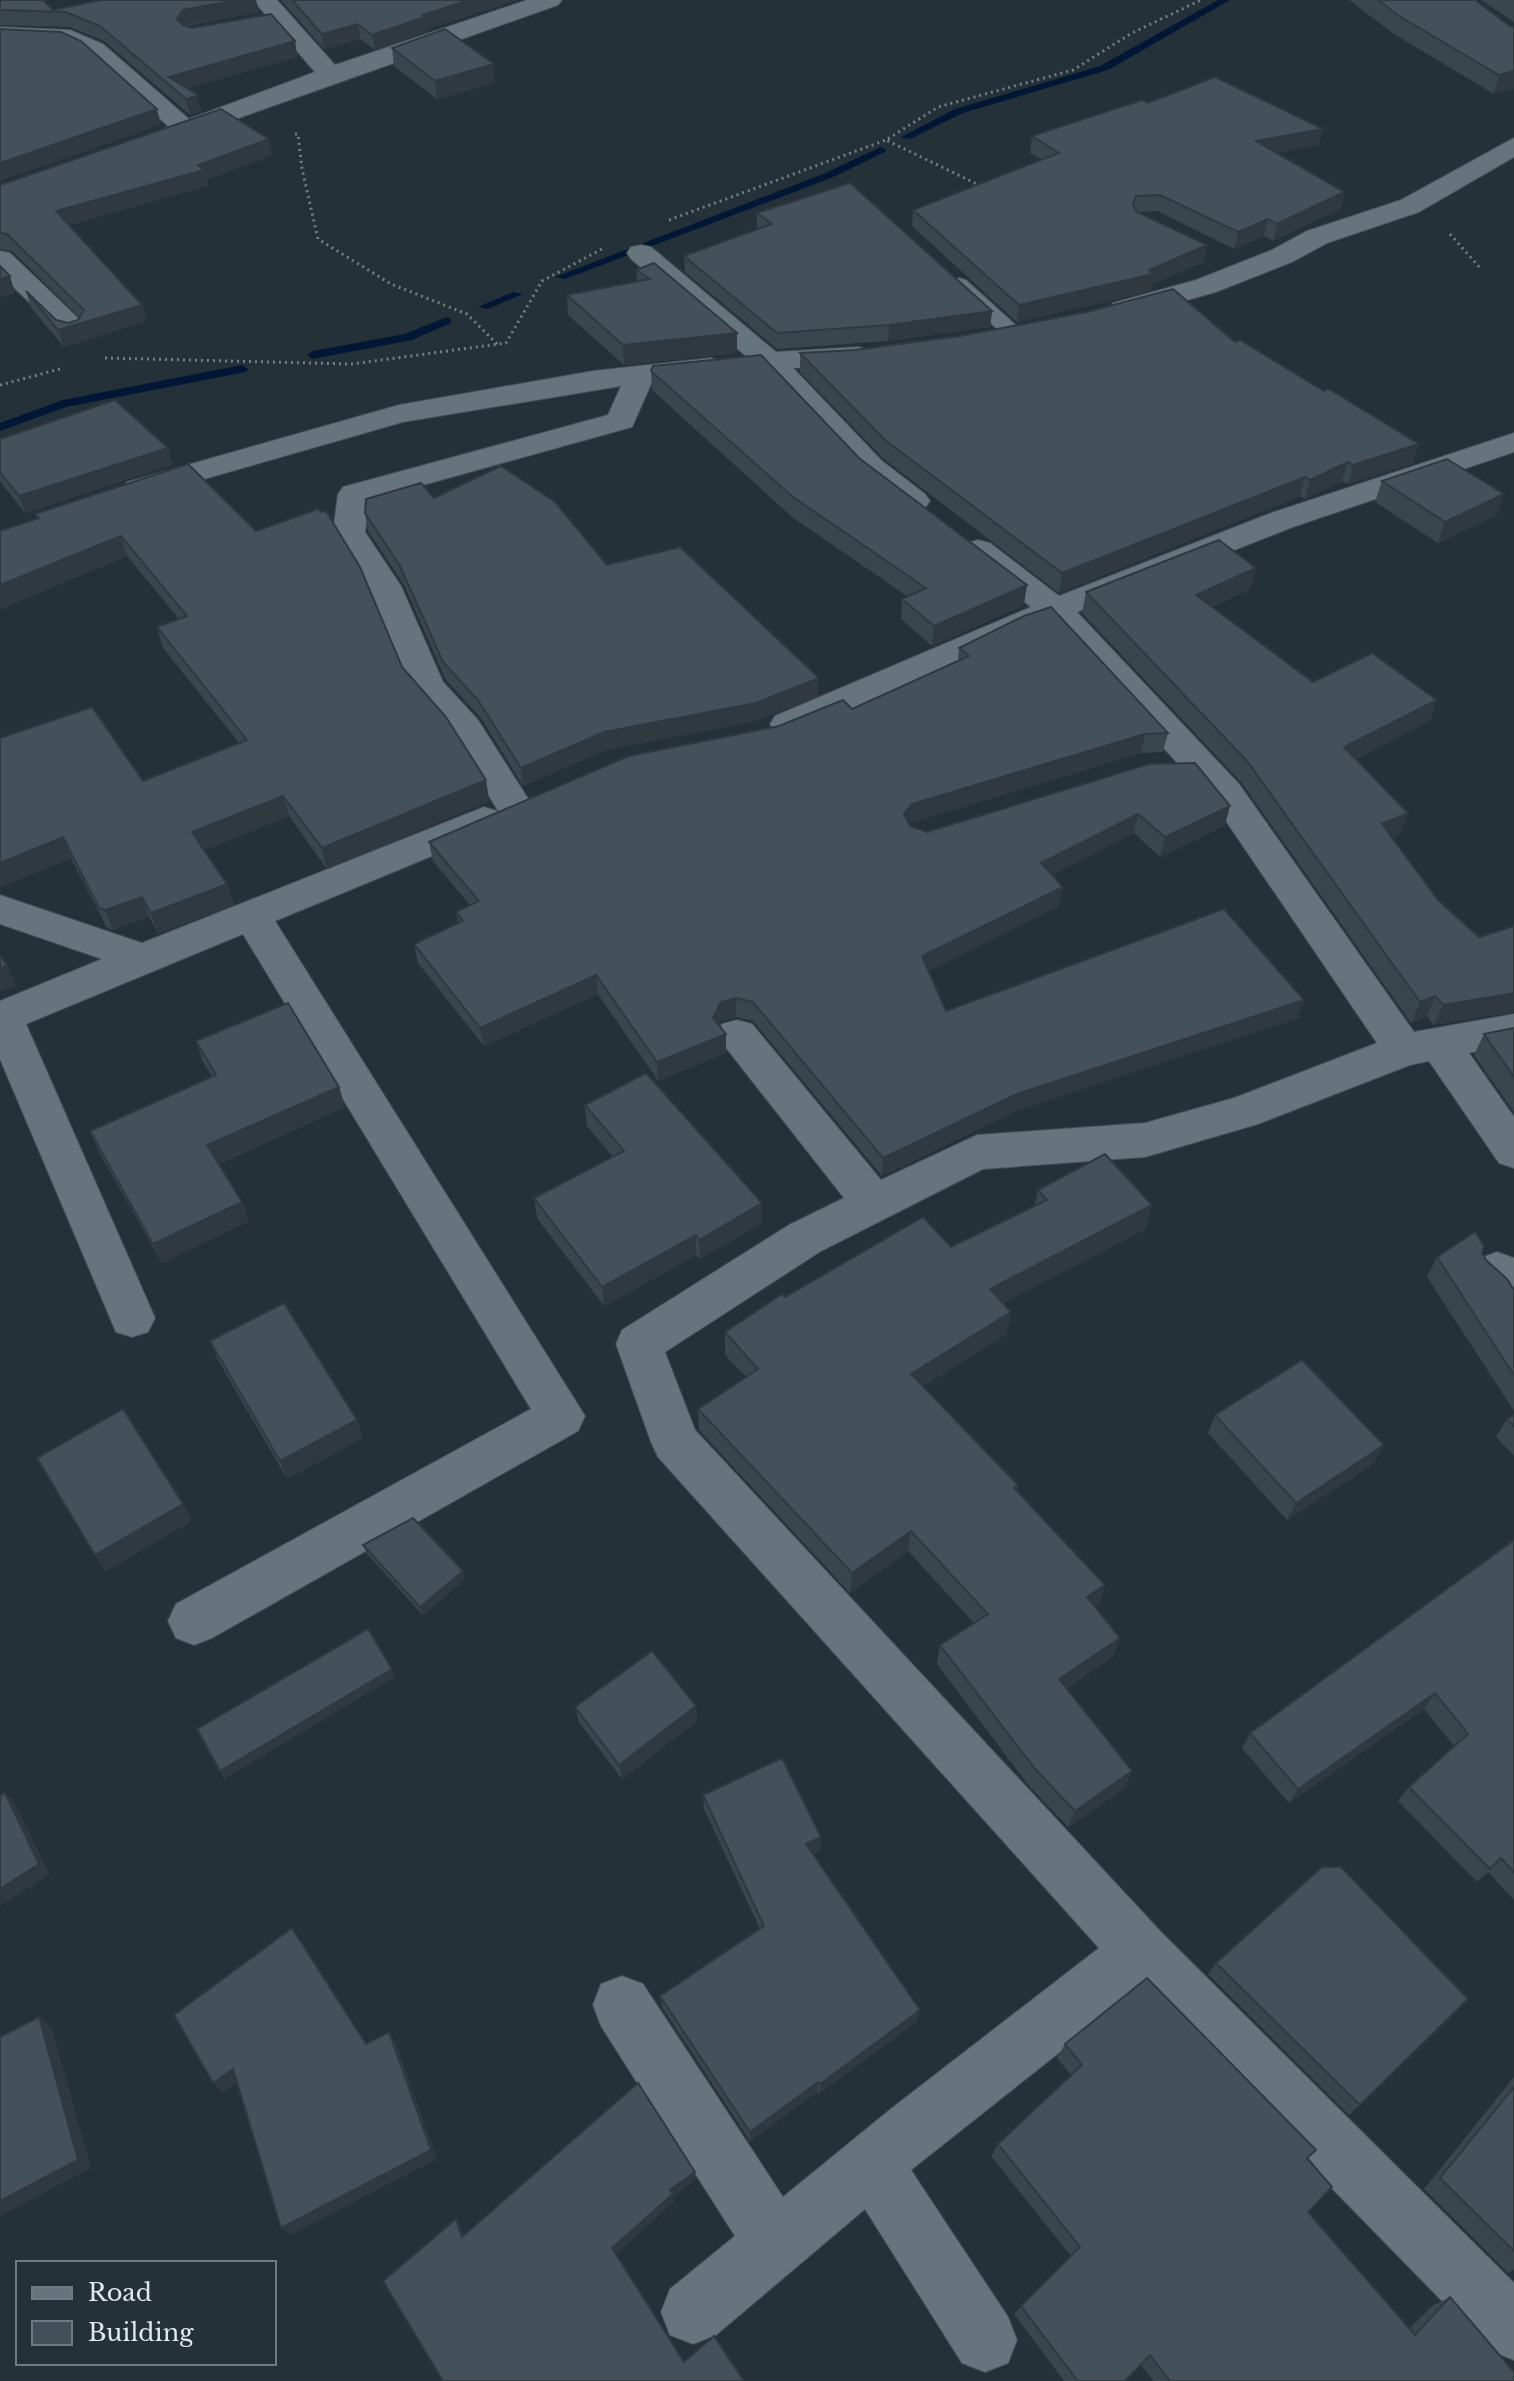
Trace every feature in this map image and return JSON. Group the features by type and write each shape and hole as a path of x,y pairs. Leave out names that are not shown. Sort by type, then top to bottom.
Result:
{"street":[{"path":"143,144 330,75 550,0"},
{"path":"251,23 273,9 330,75"},
{"path":"0,34 70,37 95,49 186,129"},
{"path":"1100,315 1206,286 1233,262 1282,256 1317,237 1410,206 1514,146"},
{"path":"641,253 769,361 871,468 1055,609 1226,793 1421,1046 1514,1151"},
{"path":"0,259 72,328"},
{"path":"972,341 1027,330"},
{"path":"116,496 189,472 399,414 593,380 769,361 884,353"},
{"path":"132,1318 2,1017 528,802 427,687 384,586 349,532 354,494 621,421 640,375"},
{"path":"765,734 874,690 1008,626 1282,520 1514,442"},
{"path":"1157,768 1202,767"},
{"path":"0,909 142,958"},
{"path":"194,1621 561,1416 252,916"},
{"path":"1514,1029 1421,1046 1243,1112 1145,1140 977,1152 805,1238 639,1344 675,1442 1141,1952 1514,2328"},
{"path":"737,1035 874,1203"},
{"path":"693,2312 872,2164 1141,1952"},
{"path":"622,2005 776,2243"},
{"path":"872,2164 985,2340"}],"lane":[{"path":"943,270 1027,330"}],"path":[{"path":"982,186 886,140 938,107 1073,70 1132,33 1201,0"},
{"path":"284,133 298,134 302,169 318,239 391,284 467,314 497,344"},
{"path":"100,358 352,364"},
{"path":"0,385 71,366"}],"building":[{"path":"0,0 43,0 53,10 101,0 237,0 183,10 177,19 192,28 271,14 295,41 169,77 198,95 186,99 100,26 66,12 0,10"},
{"path":"292,0 469,0 372,35 358,24 322,34"},
{"path":"1378,0 1475,0 1514,27 1514,71 1499,75 1399,16"},
{"path":"0,29 61,32 81,41 157,109 0,163"},
{"path":"445,29 494,64 435,81 392,48"},
{"path":"1215,77 1323,129 1256,141 1344,192 1277,224 1268,219 1238,232 1160,195 1136,196 1133,205 1137,212 1207,245 1149,270 1153,274 1019,305 913,210 1059,153 1032,136 1142,100 1148,103"},
{"path":"221,109 269,139 198,165 204,170 56,211 142,305 58,330 26,291 56,320 68,323 78,320 84,310 7,234 0,233 0,185"},
{"path":"850,183 992,311 889,325 777,333 684,256 772,224 757,213"},
{"path":"654,263 737,333 623,345 567,295 650,279 636,270"},
{"path":"0,266 10,276 0,279"},
{"path":"1173,289 1235,342 1240,340 1324,391 1329,389 1419,444 1353,465 1348,462 1310,480 1305,477 1062,573 885,440 800,353 855,350 960,336 1087,312"},
{"path":"761,355 859,458 1027,585 934,626 902,599 926,588 793,497 651,371 653,366"},
{"path":"115,400 168,448 19,496 0,472 0,439"},
{"path":"1447,459 1504,494 1445,522 1382,481"},
{"path":"188,464 256,531 318,509 326,511 360,567 402,667 446,717 486,780 322,848 283,796 192,832 227,884 151,913 142,897 105,910 99,908 63,837 0,863 0,738 92,707 143,781 247,740 157,627 187,616 121,536 0,585 0,531 39,518 35,514"},
{"path":"501,466 555,502 607,565 680,547 819,678 756,703 604,732 521,768 478,700 443,662 400,566 365,513 366,499 421,483 434,498"},
{"path":"1219,540 1256,568 1196,595 1313,682 1372,653 1437,700 1344,747 1408,813 1382,824 1438,900 1479,937 1514,926 1514,993 1443,1005 1435,996 1420,1002 1247,761 1086,592"},
{"path":"1051,607 1168,733 1145,734 912,804 904,814 910,826 927,832 1149,764 1195,763 1230,806 1165,837 1138,814 1041,863 1063,887 922,956 946,1011 1224,909 1304,1000 1017,1094 883,1158 753,1002 736,998 721,1002 713,1018 726,1034 657,1062 596,975 480,1028 414,944 463,921 456,912 479,901 429,842 629,756 779,726 843,700 852,709 969,656 959,648 1024,616"},
{"path":"0,955 7,965 0,968"},
{"path":"288,1003 339,1087 207,1145 242,1202 153,1244 90,1131 216,1075 196,1041"},
{"path":"1514,1028 1514,1077 1484,1034"},
{"path":"646,1073 762,1203 699,1240 696,1235 602,1287 534,1198 624,1151 585,1105"},
{"path":"1105,1154 1152,1205 990,1289 1011,1312 911,1374 1018,1485 1014,1488 1105,1585 1087,1597 1120,1638 1059,1679 1132,1771 1075,1811 1036,1770 940,1645 988,1614 911,1531 852,1573 698,1409 758,1369 725,1332 782,1294 785,1297 923,1217 951,1247 1047,1200 1038,1190"},
{"path":"1475,1232 1484,1246 1482,1253 1486,1260 1514,1290 1514,1375 1437,1257"},
{"path":"284,1303 357,1420 280,1461 210,1341"},
{"path":"1302,1360 1384,1445 1296,1503 1215,1415"},
{"path":"123,1409 183,1504 95,1555 37,1458"},
{"path":"413,1518 463,1571 420,1607 363,1545"},
{"path":"1514,1540 1514,1872 1501,1858 1490,1869 1409,1787 1468,1734 1435,1693 1298,1789 1250,1733"},
{"path":"368,1629 392,1669 220,1771 197,1729"},
{"path":"652,1651 696,1706 619,1765 575,1707"},
{"path":"782,1758 821,1837 806,1844 920,2010 750,2132 660,1996 764,1926 703,1795"},
{"path":"5,1793 39,1864 0,1889 0,1796"},
{"path":"1322,1867 1341,1867 1468,1999 1360,2105 1216,1963"},
{"path":"292,1928 366,2044 389,2032 431,2150 281,2228 233,2069 213,2083 174,2015"},
{"path":"1147,1978 1316,2150 1307,2158 1332,2187 1308,2212 1415,2335 1450,2297 1514,2372 1514,2381 1170,2381 1150,2355 1125,2381 1078,2381 1021,2306 1080,2247 998,2144 1082,2065 1065,2044"},
{"path":"39,2017 78,2160 0,2201 0,2037"},
{"path":"638,2083 695,2172 670,2190 673,2194 612,2248 684,2362 714,2336 744,2381 443,2381 383,2281 456,2219 462,2237"},
{"path":"1514,2087 1514,2251 1440,2178"}],"waterway":[{"path":"906,137 959,111 1104,68 1225,0"},
{"path":"561,277 827,176 881,150"},
{"path":"484,307 517,294"},
{"path":"313,355 408,337 447,321"},
{"path":"0,427 63,404 242,369"}]}
